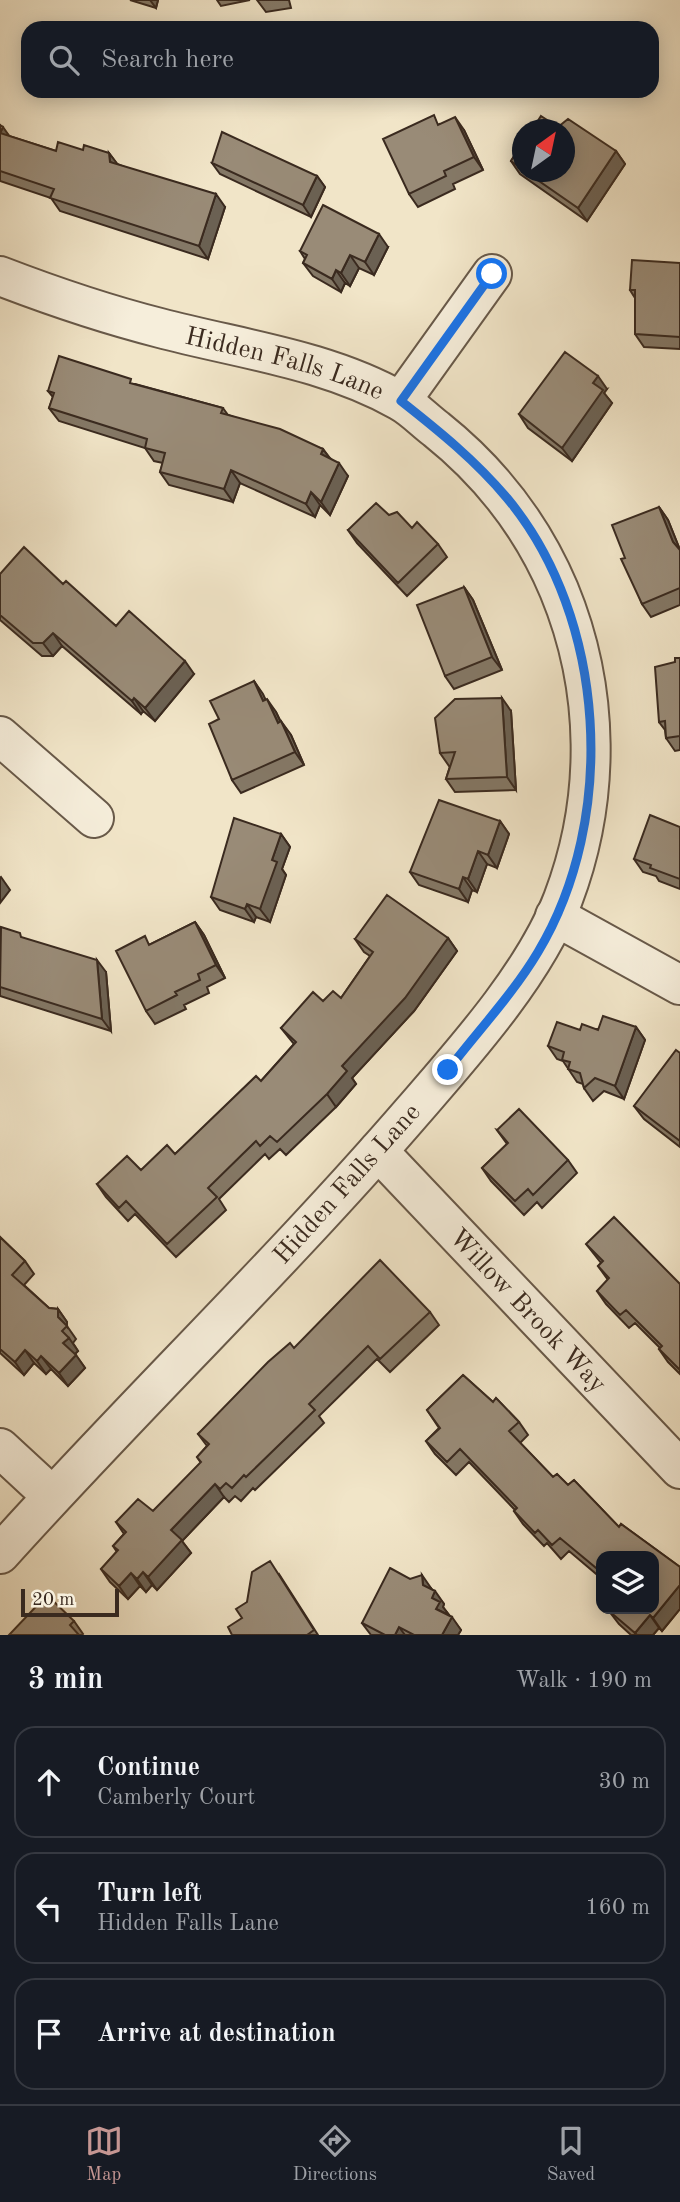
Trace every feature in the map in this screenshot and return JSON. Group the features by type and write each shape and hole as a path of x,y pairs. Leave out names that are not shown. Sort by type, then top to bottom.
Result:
{"street":[{"path":"401,401 492,274"},
{"name":"Hidden Falls Lane","path":"0,276 58,298 164,329 297,360 401,401 463,451 508,499 544,556 570,617 582,660 592,725 590,792 576,856 555,916 538,953 448,1070 378,1151 0,1554"},
{"path":"0,736 94,818"},
{"path":"555,916 680,985"},
{"name":"Willow Brook Way","path":"378,1151 680,1469"},
{"path":"0,1448 52,1496"}],"building":[{"path":"434,115 438,125 455,117 474,157 444,171 446,176 409,194 383,139"},
{"path":"575,124 616,151 578,208 540,182 575,182"},
{"path":"222,132 317,176 303,205 212,163"},
{"path":"0,133 56,151 58,142 83,150 84,145 109,153 110,162 216,194 199,246 50,198 54,189 0,171"},
{"path":"323,205 379,234 365,262 350,255 341,273 336,270 332,279 303,263 307,255 300,251"},
{"path":"632,260 680,263 680,337 635,334 635,290 630,290"},
{"path":"565,352 598,376 593,383 603,390 562,448 519,414"},
{"path":"59,356 131,379 130,383 223,408 221,413 280,429 323,449 321,454 339,463 321,502 311,492 306,504 231,470 224,489 160,472 165,453 145,448 147,439 49,408 54,393 48,391"},
{"path":"376,503 389,515 397,512 412,528 417,522 438,544 398,583 348,530"},
{"path":"659,507 673,542 680,550 680,588 642,604 621,559 625,558 612,525"},
{"path":"24,547 63,584 66,581 116,626 129,611 185,661 145,708 134,698 132,701 53,633 43,643 33,643 0,615 0,574"},
{"path":"464,587 492,657 445,676 417,605"},
{"path":"675,658 680,658 680,736 666,738 665,721 659,722 655,667 675,662"},
{"path":"254,681 263,701 267,699 278,723 281,721 295,752 232,780 209,724 219,719 210,701"},
{"path":"502,698 507,777 446,779 455,752 440,753 435,718 455,699"},
{"path":"439,800 500,821 488,855 478,851 468,879 463,877 459,889 410,872"},
{"path":"650,815 680,827 680,879 634,859"},
{"path":"234,818 281,834 272,860 277,862 260,909 247,904 245,909 211,897"},
{"path":"387,895 448,938 405,998 342,1066 347,1071 327,1094 277,1142 270,1136 260,1146 256,1141 208,1188 217,1197 167,1244 126,1201 119,1208 97,1184 127,1156 141,1170 167,1145 175,1154 256,1076 261,1081 296,1042 281,1028 313,992 323,1001 333,991 341,998 373,952 355,939"},
{"path":"195,922 216,965 198,974 200,980 146,1011 116,951 145,936 149,945"},
{"path":"1,927 20,933 21,937 97,960 102,1019 0,987"},
{"path":"603,1016 636,1027 615,1086 595,1078 584,1088 580,1073 568,1069 570,1062 562,1060 564,1052 548,1046 557,1022 580,1030 582,1024 598,1030"},
{"path":"676,1050 680,1053 680,1141 634,1106"},
{"path":"519,1109 568,1160 533,1195 528,1189 515,1201 482,1168 508,1143 497,1130"},
{"path":"614,1217 680,1284 680,1370 659,1349 662,1346 626,1310 620,1315 597,1291 609,1278 598,1266 603,1261 586,1244"},
{"path":"0,1237 25,1261 12,1275 49,1308 58,1309 58,1317 67,1326 62,1331 69,1338 63,1343 76,1355 59,1373 41,1356 37,1361 25,1350 15,1362 0,1349"},
{"path":"380,1260 430,1312 380,1359 368,1346 309,1404 315,1410 246,1477 244,1475 232,1488 226,1483 220,1489 215,1484 171,1530 182,1540 148,1577 143,1572 137,1579 131,1573 119,1586 101,1569 118,1550 113,1546 126,1532 116,1522 138,1499 153,1511 201,1462 197,1457 209,1444 198,1434 268,1362 290,1343 294,1348"},
{"path":"463,1375 493,1402 496,1398 519,1422 509,1431 553,1477 557,1474 568,1485 574,1480 619,1527 621,1524 658,1551 596,1551 596,1568 560,1538 552,1545 538,1530 535,1533 514,1511 517,1508 460,1449 447,1462 426,1441 440,1428 427,1410"},
{"path":"659,1552 680,1567 680,1585 659,1611"},
{"path":"270,1561 314,1630 307,1635 232,1635 228,1627 242,1618 236,1609 247,1602 252,1572"},
{"path":"390,1568 410,1579 422,1575 423,1585 435,1591 432,1598 440,1602 436,1609 452,1617 442,1635 414,1635 399,1627 395,1635 385,1635 362,1623"},
{"path":"47,1595 74,1621 70,1625 79,1635 9,1635"},
{"path":"613,1614 656,1614 653,1618 650,1615 635,1633"}],"route":[{"path":"448,1070 538,953 563,899 590,792 592,725 582,660 570,617 544,556 508,499 463,451 401,401 492,274"}]}
